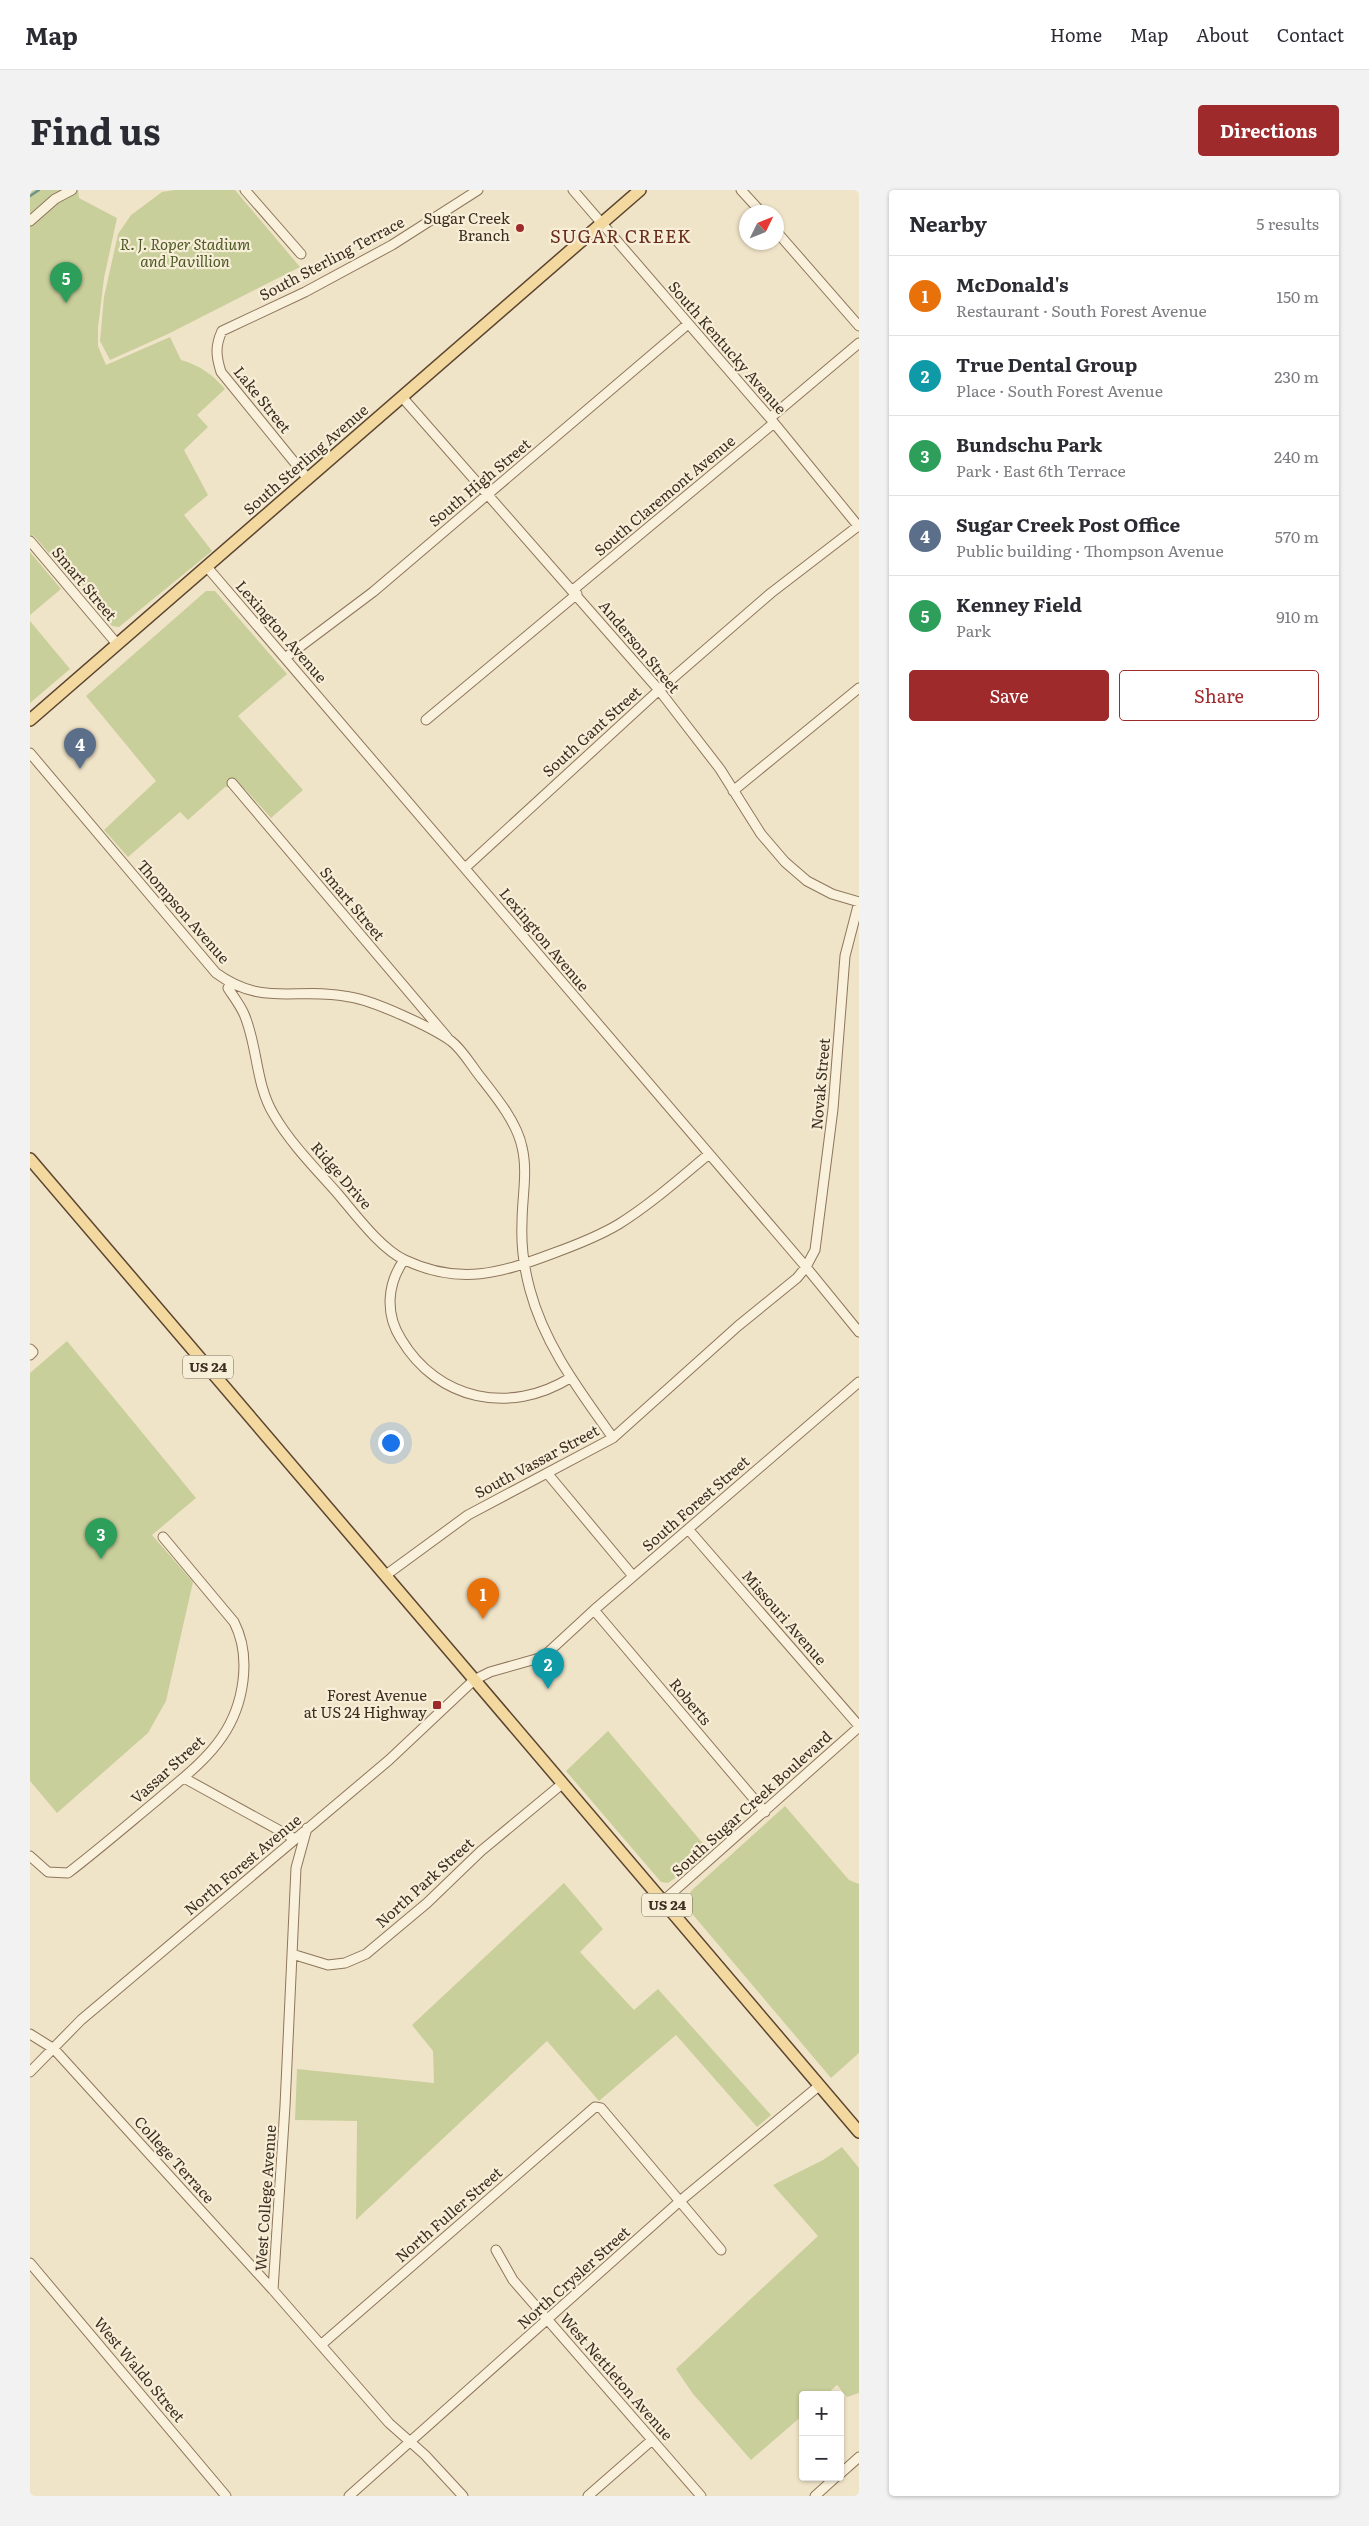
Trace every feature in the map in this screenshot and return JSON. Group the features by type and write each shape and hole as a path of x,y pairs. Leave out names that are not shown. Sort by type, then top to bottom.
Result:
{"main road":[{"name":"South Sterling Avenue","path":"30,720 640,190"},
{"name":"US 24","path":"30,1159 859,2132"}],"street":[{"path":"30,221 55,199 72,190"},
{"path":"244,190 301,254"},
{"name":"South Sterling Terrace","path":"222,331 304,292 383,249 478,190"},
{"name":"South Kentucky Avenue","path":"573,190 772,421 859,526"},
{"path":"741,190 755,205"},
{"path":"784,240 859,326"},
{"name":"South High Street","path":"284,658 373,592 688,324"},
{"name":"Lake Street","path":"222,331 216,345 217,359 221,372 308,479"},
{"name":"South Claremont Avenue","path":"426,720 772,421 859,343"},
{"name":"Anderson Street","path":"402,397 659,690 720,770 761,834 785,862 815,885 832,894 859,902"},
{"name":"South Gant Street","path":"465,868 659,690 771,593 859,526"},
{"name":"Smart Street","path":"30,542 117,644"},
{"name":"Lexington Avenue","path":"207,567 284,658 335,714 806,1266 859,1332"},
{"path":"733,791 859,688"},
{"name":"Thompson Avenue","path":"30,753 216,973 230,984 264,995 313,993 351,997 396,1012 451,1042 496,1096 522,1145 526,1166 522,1222 525,1264 537,1315 570,1378 613,1438"},
{"name":"Smart Street","path":"232,783 451,1042"},
{"name":"Novak Street","path":"806,1266 815,1250 833,1109 845,956 859,902"},
{"name":"Ridge Drive","path":"230,984 228,988 244,1014 263,1091 274,1115 311,1164 358,1218 382,1243 404,1260 440,1272 468,1276 496,1273 525,1264 586,1241 618,1224 649,1203 709,1154"},
{"path":"404,1260 397,1270 391,1286 390,1316 396,1332 408,1351 436,1380 466,1393 505,1398 536,1394 570,1378"},
{"name":"South Vassar Street","path":"386,1575 468,1515 613,1438 738,1326 797,1278 806,1266"},
{"path":"30,1349 33,1352 30,1355"},
{"name":"South Forest Street","path":"552,1650 594,1610 859,1382"},
{"path":"547,1473 633,1576"},
{"name":"Missouri Avenue","path":"688,1529 859,1727"},
{"name":"Vassar Street","path":"30,1856 40,1867 54,1873 68,1873 184,1778 212,1751 232,1720 242,1690 243,1645 234,1622 163,1537"},
{"name":"Roberts","path":"594,1610 765,1812"},
{"name":"North Forest Avenue","path":"30,2072 81,2020 389,1760 474,1680 490,1672 540,1658 552,1650"},
{"name":"South Sugar Creek Boulevard","path":"663,1901 859,1727"},
{"path":"184,1778 295,1839"},
{"name":"North Park Street","path":"292,1954 328,1964 345,1962 366,1954 427,1903 481,1851 562,1784"},
{"name":"West College Avenue","path":"307,1828 296,1868 285,2106 273,2290 409,2443 425,2454 463,2496"},
{"name":"College Terrace","path":"30,2034 54,2049 273,2290"},
{"name":"North Crysler Street","path":"349,2496 680,2201 820,2085"},
{"name":"North Fuller Street","path":"322,2344 595,2106 601,2108 680,2201"},
{"path":"680,2201 721,2250"},
{"name":"West Nettleton Avenue","path":"496,2250 513,2280 701,2496"},
{"name":"West Waldo Street","path":"30,2263 226,2496"},
{"path":"588,2496 652,2440"},
{"path":"844,2471 859,2458"},
{"path":"815,2496 832,2481"}],"green space":[{"path":"30,190 78,190 79,198 117,218 104,278 98,328 98,346 106,365 170,337 181,360 206,371 225,389 197,415 208,427 184,450 208,495 184,515 212,551 119,627 112,626 34,536 30,535"},
{"name":"R. J. Roper Stadium and Pavillion","path":"174,190 235,190 300,267 168,334 110,360 100,341 104,297 118,234 131,215 162,192"},
{"path":"30,552 61,589 30,615"},
{"path":"206,591 215,591 287,674 238,716 303,790 271,818 245,789 225,787 188,820 180,812 128,857 104,830 156,781 86,696"},
{"path":"30,621 70,669 30,703"},
{"path":"67,1341 196,1498 152,1535 193,1582 166,1701 148,1733 57,1813 30,1781 30,1373"},
{"path":"608,1731 711,1853 668,1883 661,1882 566,1771"},
{"path":"785,1806 849,1880 859,1884 859,2053 831,2078 683,1903 692,1890"},
{"path":"564,1883 603,1929 580,1952 634,2010 658,1989 771,2115 757,2127 676,2035 599,2101 547,2041 356,2220 357,2121 295,2120 297,2069 434,2083 433,2051 412,2025"},
{"path":"842,2147 859,2168 859,2393 847,2397 844,2391 837,2385 830,2391 799,2391 799,2418 751,2460 693,2394 676,2369 818,2236 773,2185 823,2160"}],"waterway":[{"name":"SUGAR CREEK","path":"30,196 39,190"}],"place":[{"name":"Sugar Creek Branch","path":"520,228"},
{"name":"Kenney Field","path":"66,303"},
{"name":"Sugar Creek Post Office","path":"80,769"},
{"name":"Bundschu Park","path":"101,1559"},
{"name":"McDonald's","path":"483,1619"},
{"name":"True Dental Group","path":"548,1689"},
{"name":"Forest Avenue at US 24 Highway","path":"437,1705"}],"district":[{"name":"SUGAR CREEK","path":"621,237"}]}
